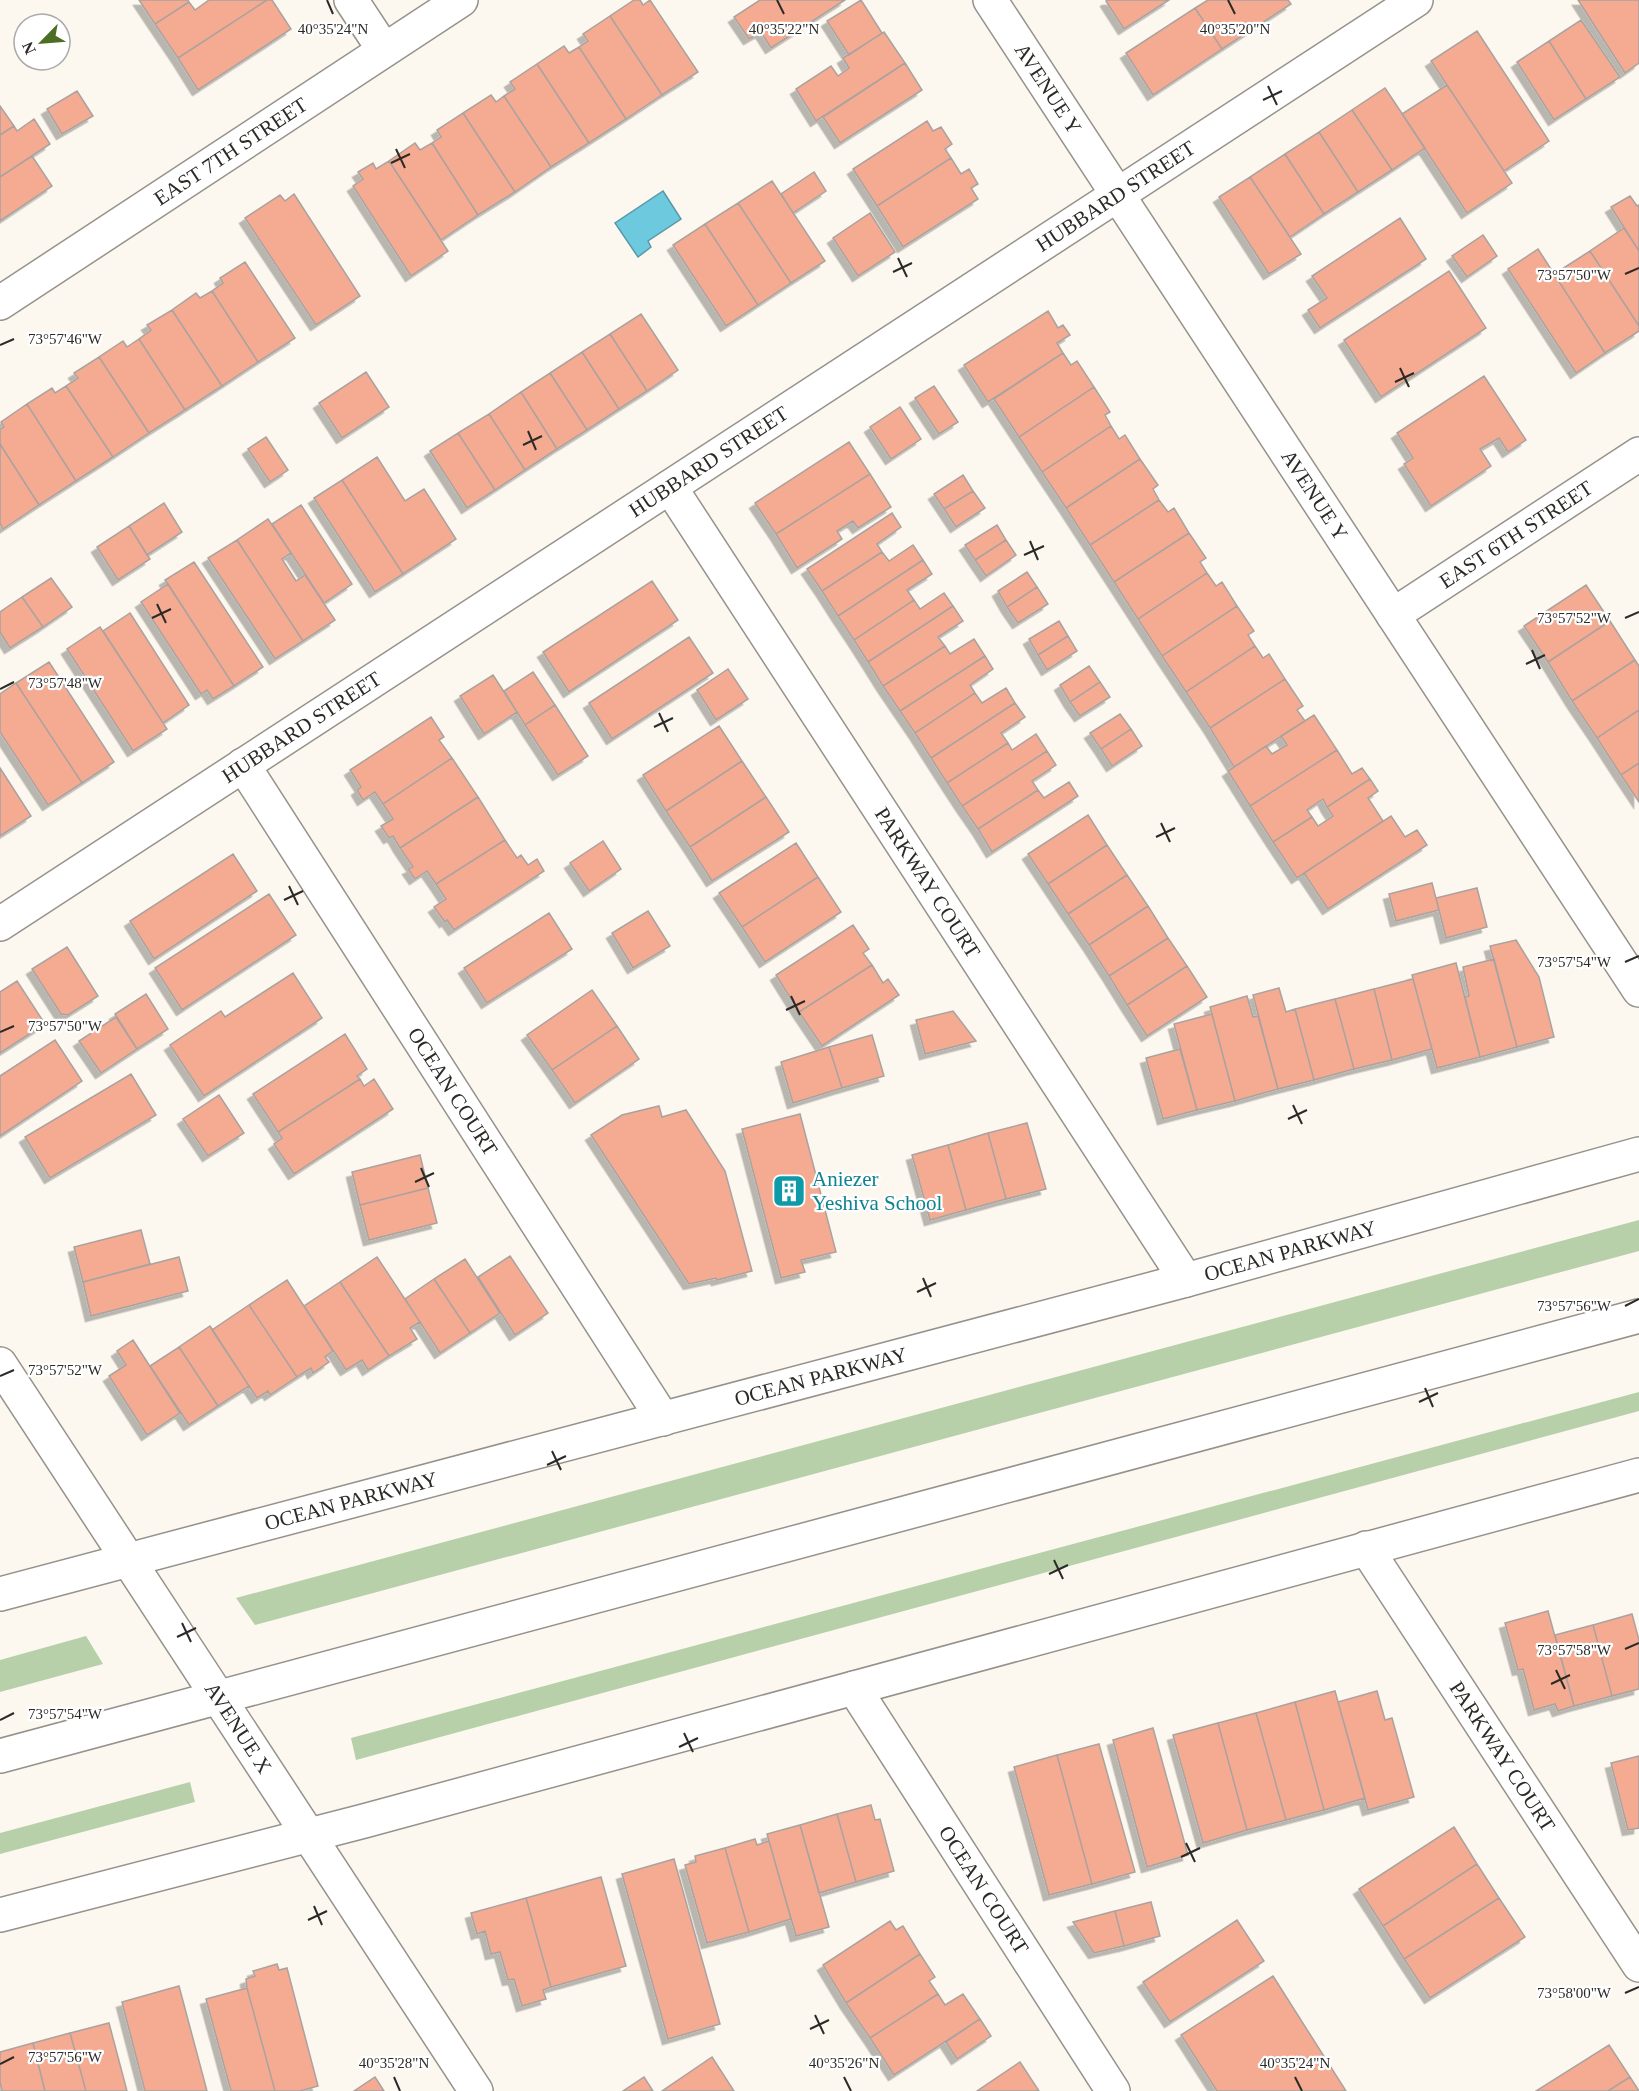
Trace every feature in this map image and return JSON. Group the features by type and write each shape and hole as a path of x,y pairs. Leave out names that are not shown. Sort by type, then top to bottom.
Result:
{"street":[{"path":"351,0 384,50"},
{"name":"EAST 7TH STREET","path":"0,303 461,0"},
{"name":"AVENUE Y","path":"990,0 1639,990"},
{"name":"HUBBARD STREET","path":"0,924 1416,0"},
{"name":"EAST 6TH STREET","path":"1393,615 1639,454"},
{"name":"PARKWAY COURT","path":"670,487 1186,1280"},
{"name":"OCEAN COURT","path":"243,765 663,1419"},
{"name":"OCEAN PARKWAY","path":"0,1594 130,1562 1186,1280 1639,1154"},
{"path":"0,1756 1639,1316"},
{"name":"AVENUE X","path":"0,1364 476,2091"},
{"path":"0,1915 309,1836 1639,1475"},
{"name":"PARKWAY COURT","path":"1366,1548 1639,1965"},
{"name":"OCEAN COURT","path":"854,1688 1113,2091"}],"green space":[{"path":"1639,1220 1639,1251 255,1625 236,1598"},
{"path":"1639,1392 1639,1411 356,1760 351,1738"},
{"path":"86,1636 103,1664 0,1692 0,1660"},
{"path":"190,1782 195,1802 0,1854 0,1833"}],"water":[{"path":"663,191 681,219 648,241 651,247 638,257 615,223"}],"building":[{"path":"139,0 188,0 189,2 155,24"},
{"path":"209,0 267,0 178,58 155,24 189,2 195,10"},
{"path":"267,0 272,0 291,29 198,90 178,58"},
{"path":"634,0 640,0 643,5 650,0 698,72 662,95 610,16"},
{"path":"760,0 845,0 771,48 761,32 749,39 734,17"},
{"path":"861,0 882,33 849,55 827,21"},
{"path":"1169,0 1124,29 1106,1"},
{"path":"1208,0 1288,0 1291,4 1222,49 1195,8"},
{"path":"1578,0 1639,0 1639,63 1625,73"},
{"path":"1195,8 1222,49 1153,95 1126,53"},
{"path":"610,16 662,95 626,119 579,47 588,41 583,34"},
{"path":"1581,20 1620,77 1586,99 1549,41"},
{"path":"1477,31 1549,141 1504,171 1431,61"},
{"path":"884,32 905,63 816,121 796,89 831,66 838,76 849,68 843,58"},
{"path":"1549,41 1586,99 1554,120 1517,62"},
{"path":"564,46 569,53 579,47 626,119 589,143 537,64"},
{"path":"905,63 922,90 840,143 823,117"},
{"path":"537,64 589,143 551,167 504,96 515,89 510,82"},
{"path":"1447,85 1512,183 1467,213 1402,114"},
{"path":"1385,88 1425,148 1392,170 1352,110"},
{"path":"77,91 93,116 62,134 47,109"},
{"path":"491,95 496,102 504,96 551,167 515,192 463,113"},
{"path":"0,106 14,126 0,135"},
{"path":"1352,110 1392,170 1358,192 1319,132"},
{"path":"463,113 515,192 478,215 432,143 441,137 437,130"},
{"path":"34,119 50,144 0,177 0,135 14,126 17,131"},
{"path":"927,121 933,131 941,127 952,144 945,149 951,158 877,206 853,169"},
{"path":"1319,132 1358,192 1324,214 1285,154"},
{"path":"415,143 420,150 432,143 478,215 441,240 389,161"},
{"path":"1285,154 1324,214 1290,237 1250,177"},
{"path":"32,156 52,186 0,221 0,177"},
{"path":"951,158 961,174 969,169 978,184 971,188 978,199 903,247 877,206"},
{"path":"389,161 448,251 411,276 353,186 363,179 358,172 373,163 376,169"},
{"path":"814,172 826,191 793,213 781,194"},
{"path":"1250,177 1301,254 1269,274 1219,197"},
{"path":"772,181 825,261 791,283 738,203"},
{"path":"294,194 360,296 316,325 245,218 280,195 285,201"},
{"path":"1630,196 1637,206 1639,205 1639,251 1611,207"},
{"path":"738,203 791,283 758,305 705,224"},
{"path":"870,213 895,252 858,276 833,238"},
{"path":"1400,218 1426,259 1320,328 1308,310 1327,298 1312,276"},
{"path":"705,224 758,305 726,326 673,245"},
{"path":"1624,228 1639,251 1639,326 1590,251"},
{"path":"1483,235 1497,256 1467,277 1452,256"},
{"path":"1538,249 1605,353 1576,373 1508,269"},
{"path":"1590,251 1639,326 1639,331 1605,353 1554,274"},
{"path":"245,262 295,338 258,362 212,291 223,283 220,278"},
{"path":"1449,271 1486,328 1381,397 1344,340"},
{"path":"212,291 258,362 222,386 172,310 196,293 200,298"},
{"path":"172,310 222,386 185,410 139,339 151,330 147,325"},
{"path":"1048,311 1058,328 1063,325 1070,335 1057,343 1063,353 988,402 964,365"},
{"path":"641,314 678,370 647,391 610,334"},
{"path":"610,334 647,391 619,409 582,352"},
{"path":"139,339 185,410 149,433 99,357 123,341 127,347"},
{"path":"582,352 619,409 587,430 550,373"},
{"path":"1063,353 1071,365 1077,361 1094,387 1019,437 994,399"},
{"path":"99,357 149,433 113,457 66,386 78,378 74,373"},
{"path":"366,372 389,407 342,438 319,403"},
{"path":"550,373 587,430 557,449 521,392"},
{"path":"1484,376 1526,440 1508,452 1499,438 1480,449 1491,466 1431,506 1404,464 1413,458 1397,433"},
{"path":"66,386 113,457 76,481 27,404 52,388 55,393"},
{"path":"934,386 958,422 939,434 915,398"},
{"path":"1094,387 1110,412 1105,415 1111,426 1042,472 1019,437"},
{"path":"521,392 557,449 525,470 489,414"},
{"path":"27,404 76,481 39,505 0,444 0,429 4,427 1,422"},
{"path":"900,407 921,439 891,459 870,427"},
{"path":"489,414 525,470 495,490 458,433"},
{"path":"1111,426 1119,439 1125,435 1140,459 1066,508 1042,472"},
{"path":"458,433 495,490 467,508 430,451"},
{"path":"266,437 288,470 270,482 248,449"},
{"path":"849,442 870,474 776,534 755,503"},
{"path":"0,444 39,505 3,529 0,523"},
{"path":"377,457 405,501 424,489 456,539 403,574 342,480"},
{"path":"1140,459 1158,485 1153,489 1159,500 1090,545 1066,508"},
{"path":"870,474 891,507 858,528 853,521 837,531 842,539 797,568 776,534"},
{"path":"963,475 973,491 944,509 934,494"},
{"path":"342,480 403,574 375,592 314,498"},
{"path":"973,491 985,508 956,527 944,509"},
{"path":"1159,500 1168,512 1174,508 1189,533 1114,582 1090,545"},
{"path":"164,503 182,532 147,555 129,526"},
{"path":"301,505 352,584 324,603 272,524"},
{"path":"892,513 901,527 877,544 882,552 822,591 807,569"},
{"path":"268,519 291,553 282,559 296,581 305,575 335,620 303,641 237,540"},
{"path":"997,525 1006,540 975,560 965,545"},
{"path":"129,526 150,559 118,580 97,547"},
{"path":"1189,533 1206,558 1200,562 1207,573 1138,619 1114,582"},
{"path":"237,540 303,641 275,659 208,558"},
{"path":"1006,540 1016,555 986,576 975,560"},
{"path":"913,545 923,560 838,616 822,591 882,552 889,561"},
{"path":"923,560 932,574 907,590 914,600 854,640 838,616"},
{"path":"194,562 263,667 234,686 165,580"},
{"path":"1027,572 1037,587 1007,607 998,591"},
{"path":"1207,573 1216,586 1222,582 1237,606 1162,656 1138,619"},
{"path":"51,578 72,607 43,627 22,597"},
{"path":"652,581 678,620 569,692 543,652"},
{"path":"168,584 234,686 213,699 207,690 201,694 141,602"},
{"path":"1586,585 1610,621 1548,662 1524,626"},
{"path":"1037,587 1048,604 1018,623 1007,607"},
{"path":"944,593 953,606 868,662 854,640 914,600 920,609"},
{"path":"22,597 43,627 10,648 0,632 0,612"},
{"path":"953,606 963,621 938,637 945,646 883,686 868,662"},
{"path":"1237,606 1254,631 1248,635 1255,646 1186,692 1162,656"},
{"path":"130,613 189,705 163,723 103,631"},
{"path":"1059,621 1068,636 1038,655 1029,639"},
{"path":"1610,621 1635,660 1572,701 1548,662"},
{"path":"100,627 167,729 133,751 67,649"},
{"path":"1068,636 1077,651 1047,670 1038,655"},
{"path":"689,637 713,673 612,739 589,703"},
{"path":"974,639 985,656 900,711 883,686 945,646 950,654"},
{"path":"1255,646 1263,658 1269,654 1285,679 1210,728 1186,692"},
{"path":"985,656 993,669 970,685 975,693 915,733 900,711"},
{"path":"1635,660 1639,666 1639,710 1597,738 1572,701"},
{"path":"49,662 114,762 82,783 16,683"},
{"path":"1089,666 1100,682 1070,702 1060,685"},
{"path":"728,669 748,699 716,720 697,690"},
{"path":"533,672 555,705 525,725 504,691"},
{"path":"493,675 517,712 484,734 460,696"},
{"path":"1285,679 1303,706 1297,710 1305,721 1234,767 1210,728"},
{"path":"1100,682 1110,697 1080,716 1070,702"},
{"path":"16,683 82,783 48,805 0,732 0,694"},
{"path":"1006,688 1015,703 931,758 915,733 975,693 982,703"},
{"path":"1015,703 1025,717 1001,733 1008,743 947,783 931,758"},
{"path":"555,705 588,756 558,775 525,725"},
{"path":"1639,710 1639,763 1621,775 1597,738"},
{"path":"1120,714 1131,729 1101,749 1090,733"},
{"path":"1314,715 1337,750 1250,806 1228,771 1266,746 1272,754 1287,745 1281,736"},
{"path":"431,717 444,737 439,740 452,758 383,804 375,792 363,800 357,790 361,787 350,770"},
{"path":"719,726 742,761 666,811 643,775"},
{"path":"1131,729 1142,746 1112,766 1101,749"},
{"path":"1036,734 1047,751 962,806 947,783 1008,743 1012,750"},
{"path":"1337,750 1352,774 1362,768 1370,779 1327,807 1323,799 1307,810 1312,817 1273,842 1250,806"},
{"path":"1047,751 1056,765 1032,781 1038,790 978,829 962,806"},
{"path":"452,758 478,797 400,848 393,836 389,838 381,826 393,819 383,804"},
{"path":"742,761 766,797 690,847 666,811"},
{"path":"1639,763 1639,802 1621,775"},
{"path":"0,768 31,816 0,836"},
{"path":"1370,779 1378,791 1368,798 1383,821 1297,878 1273,842 1312,817 1318,826 1333,816 1327,807"},
{"path":"1069,782 1078,796 992,852 978,829 1038,790 1044,798"},
{"path":"478,797 505,840 436,884 427,871 415,879 408,869 413,867 400,848"},
{"path":"766,797 789,832 712,881 690,847"},
{"path":"1088,815 1107,845 1048,884 1028,854"},
{"path":"1391,816 1405,837 1417,830 1427,845 1328,909 1304,873"},
{"path":"505,840 517,858 521,855 528,865 537,859 544,871 454,930 434,907 446,899 436,884"},
{"path":"603,841 621,869 589,891 570,863"},
{"path":"796,843 818,877 742,927 719,893"},
{"path":"1107,845 1127,875 1068,914 1048,884"},
{"path":"233,854 257,891 154,959 130,921"},
{"path":"1127,875 1148,906 1089,945 1068,914"},
{"path":"818,877 841,912 765,962 742,927"},
{"path":"1432,883 1439,910 1396,921 1389,894"},
{"path":"1477,888 1487,927 1446,938 1436,898"},
{"path":"269,894 296,935 182,1010 155,968"},
{"path":"1148,906 1168,938 1109,976 1089,945"},
{"path":"648,911 670,946 633,968 612,933"},
{"path":"549,913 572,949 487,1003 464,968"},
{"path":"853,925 869,949 863,953 872,965 799,1012 776,975"},
{"path":"1168,938 1187,966 1127,1005 1109,976"},
{"path":"1516,940 1539,977 1554,1037 1517,1047 1490,946"},
{"path":"67,947 98,996 68,1015 61,1014 32,969"},
{"path":"1494,959 1517,1047 1480,1057 1465,997 1469,996 1463,967"},
{"path":"1456,963 1480,1057 1437,1068 1412,975"},
{"path":"872,965 883,983 888,979 899,995 822,1046 799,1012"},
{"path":"1187,966 1207,997 1147,1036 1127,1005"},
{"path":"293,973 322,1018 204,1096 170,1045 221,1011 225,1017"},
{"path":"1413,979 1432,1049 1392,1060 1374,989"},
{"path":"17,981 45,1024 0,1053 0,992"},
{"path":"1279,988 1286,1012 1295,1009 1314,1080 1278,1089 1253,995"},
{"path":"1374,989 1392,1060 1354,1069 1335,999"},
{"path":"592,990 617,1026 552,1070 527,1035"},
{"path":"146,994 168,1029 137,1049 115,1014"},
{"path":"1247,996 1253,1017 1258,1016 1278,1089 1235,1101 1210,1007"},
{"path":"1335,999 1354,1069 1314,1080 1295,1009"},
{"path":"953,1011 976,1041 925,1054 916,1020"},
{"path":"1212,1014 1235,1101 1197,1110 1174,1024"},
{"path":"116,1017 137,1049 101,1073 79,1041"},
{"path":"617,1026 639,1059 575,1103 552,1070"},
{"path":"345,1034 367,1069 357,1076 360,1079 278,1132 253,1094"},
{"path":"872,1035 884,1076 842,1088 829,1047"},
{"path":"55,1040 82,1081 0,1136 0,1076"},
{"path":"829,1047 842,1088 793,1103 781,1062"},
{"path":"1180,1049 1197,1110 1163,1119 1146,1058"},
{"path":"131,1074 156,1115 50,1178 25,1137"},
{"path":"360,1079 364,1086 374,1079 393,1109 294,1174 274,1144 282,1138 278,1132"},
{"path":"219,1095 244,1133 208,1156 183,1119"},
{"path":"659,1106 662,1117 686,1110 725,1171 752,1271 689,1284 591,1135 622,1115"},
{"name":"Aniezer Yeshiva School","path":"800,1114 836,1252 801,1260 805,1272 781,1278 742,1129"},
{"path":"1027,1123 1046,1189 1006,1199 988,1133"},
{"path":"988,1133 1006,1199 966,1210 948,1145"},
{"path":"948,1145 966,1210 930,1220 912,1155"},
{"path":"420,1155 428,1188 360,1205 352,1172"},
{"path":"428,1188 437,1223 369,1240 360,1205"},
{"path":"141,1230 150,1264 83,1282 74,1247"},
{"path":"510,1256 548,1313 515,1335 478,1277"},
{"path":"179,1257 188,1291 91,1316 83,1282"},
{"path":"377,1257 420,1322 410,1328 417,1339 389,1356 340,1282"},
{"path":"465,1259 500,1313 470,1333 434,1279"},
{"path":"434,1279 470,1333 440,1353 405,1299"},
{"path":"287,1280 333,1351 325,1357 329,1362 313,1373 311,1368 297,1377 249,1305"},
{"path":"340,1282 389,1356 368,1370 362,1360 346,1370 304,1306"},
{"path":"249,1305 297,1377 270,1395 268,1391 257,1398 212,1330"},
{"path":"210,1326 249,1386 218,1406 179,1347"},
{"path":"133,1340 180,1413 147,1435 109,1376 126,1365 117,1351"},
{"path":"179,1347 218,1406 189,1425 150,1366"},
{"path":"1548,1611 1574,1706 1558,1711 1555,1704 1534,1710 1523,1669 1518,1670 1505,1623"},
{"path":"1632,1614 1639,1640 1639,1689 1612,1696 1593,1625"},
{"path":"1593,1625 1612,1696 1574,1706 1555,1635"},
{"path":"1335,1691 1365,1798 1324,1810 1295,1702"},
{"path":"1377,1691 1385,1720 1392,1718 1414,1797 1368,1810 1338,1702"},
{"path":"1295,1702 1324,1810 1286,1820 1256,1713"},
{"path":"1256,1713 1286,1820 1247,1830 1218,1723"},
{"path":"1218,1723 1247,1830 1203,1843 1173,1735"},
{"path":"1153,1728 1188,1855 1147,1867 1113,1740"},
{"path":"1099,1744 1135,1872 1092,1884 1057,1755"},
{"path":"1057,1755 1092,1884 1049,1895 1014,1767"},
{"path":"1639,1756 1639,1828 1628,1830 1611,1763"},
{"path":"871,1805 875,1820 880,1819 894,1871 856,1882 837,1814"},
{"path":"837,1814 856,1882 819,1893 800,1825"},
{"path":"800,1825 829,1927 796,1936 767,1834"},
{"path":"1454,1827 1477,1864 1383,1926 1359,1889"},
{"path":"755,1839 757,1845 769,1841 791,1919 749,1932 725,1848"},
{"path":"725,1848 749,1932 707,1943 685,1865 696,1862 695,1856"},
{"path":"674,1859 720,2024 668,2039 622,1874"},
{"path":"1477,1864 1499,1898 1404,1959 1383,1926"},
{"path":"601,1877 626,1966 551,1987 526,1898"},
{"path":"526,1898 551,1987 543,1990 546,1999 522,2006 514,1979 508,1980 500,1952 491,1954 485,1931 477,1934 471,1913"},
{"path":"1499,1898 1525,1937 1430,1998 1404,1959"},
{"path":"1151,1902 1160,1936 1124,1946 1115,1911"},
{"path":"1115,1911 1124,1946 1094,1953 1073,1922"},
{"path":"1237,1920 1264,1961 1170,2022 1143,1982"},
{"path":"890,1921 896,1930 903,1926 920,1954 846,2003 823,1965"},
{"path":"920,1954 935,1977 929,1981 938,1994 870,2038 846,2003"},
{"path":"277,1964 279,1970 287,1968 318,2086 300,2091 275,2091 247,1988 246,1979 255,1976 253,1971"},
{"path":"1273,1976 1346,2091 1217,2091 1181,2035"},
{"path":"179,1986 207,2091 145,2091 122,2002"},
{"path":"247,1988 275,2091 231,2091 206,1999"},
{"path":"938,1994 945,2005 963,1994 980,2019 894,2075 870,2038"},
{"path":"980,2019 991,2036 957,2059 946,2042"},
{"path":"109,2023 127,2091 86,2091 70,2033"},
{"path":"70,2033 86,2091 45,2091 33,2043"},
{"path":"33,2043 45,2091 2,2091 0,2052"},
{"path":"1609,2045 1630,2077 1608,2091 1536,2091"},
{"path":"712,2057 734,2091 662,2091"},
{"path":"1020,2062 1039,2091 977,2091"},
{"path":"375,2077 384,2091 354,2091"},
{"path":"644,2077 653,2091 623,2091"},
{"path":"1630,2077 1639,2091 1608,2091"}],"place":[{"name":"Aniezer Yeshiva School","path":"789,1191"}]}
